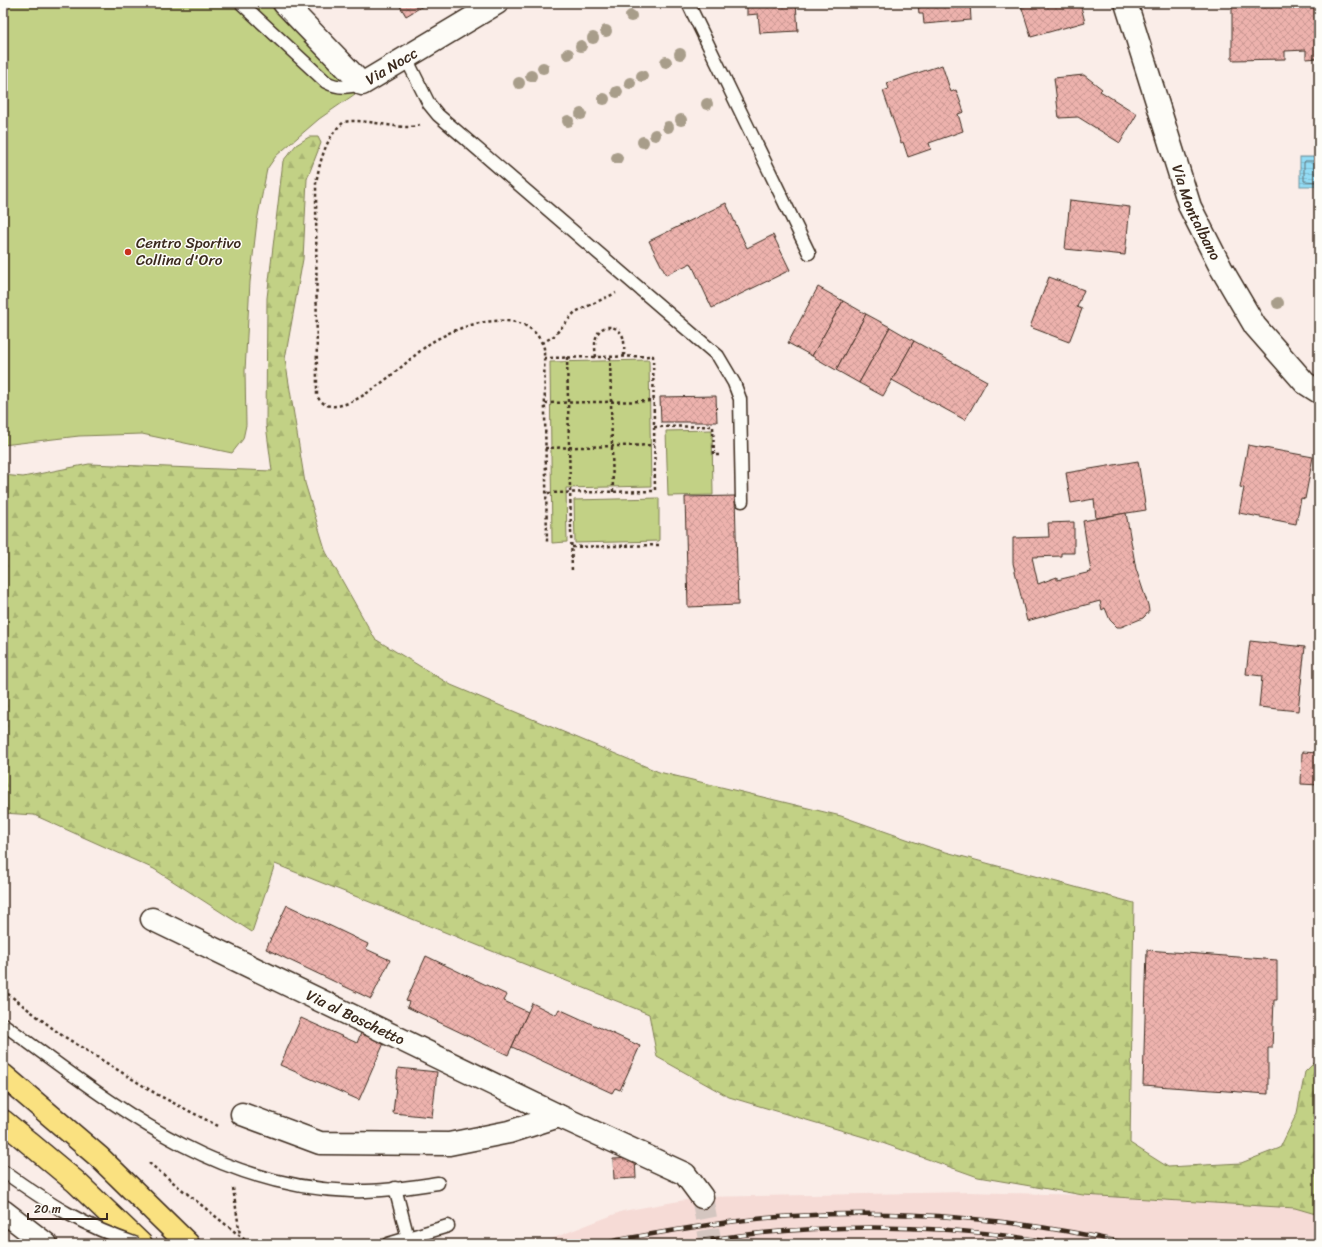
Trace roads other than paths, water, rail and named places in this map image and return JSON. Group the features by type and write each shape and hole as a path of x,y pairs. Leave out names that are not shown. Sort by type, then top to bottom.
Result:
{"main road":[{"path":"3,1075 99,1157 188,1244"},
{"path":"3,1121 76,1182 141,1244"}],"street":[{"name":"Via Nocc","path":"284,3 362,84 498,3"},
{"name":"Via Montalbano","path":"1126,3 1190,207 1255,326 1305,383 1319,392"},
{"name":"Via al Boschetto","path":"152,919 559,1116 685,1174 702,1197"},
{"path":"242,1114 320,1143 449,1144 509,1132 559,1116"},
{"path":"3,1211 46,1244"}],"lane":[{"path":"241,3 326,82 336,87 350,87 362,84"},
{"path":"688,3 809,252"},
{"path":"406,58 429,104 438,115 708,345 718,356 727,369 740,399 742,501"},
{"path":"3,1024 124,1111 168,1138 220,1164 264,1178 310,1187 350,1191 438,1183"},
{"path":"3,1171 57,1209 78,1221 109,1235 137,1244"},
{"path":"395,1188 408,1238"},
{"path":"388,1244 448,1226"}],"water":[{"path":"1300,157 1319,157 1319,186 1300,186"}],"tunnel":[{"path":"702,1197 711,1244"}],"railway":[{"path":"604,1244 617,1240 706,1225 772,1217 835,1214 920,1215 1005,1222 1089,1235 1129,1244"},
{"path":"684,1244 777,1232 873,1228 968,1232 1062,1244"}],"place":[{"name":"Centro Sportivo Collina d'Oro","path":"128,252"}]}
